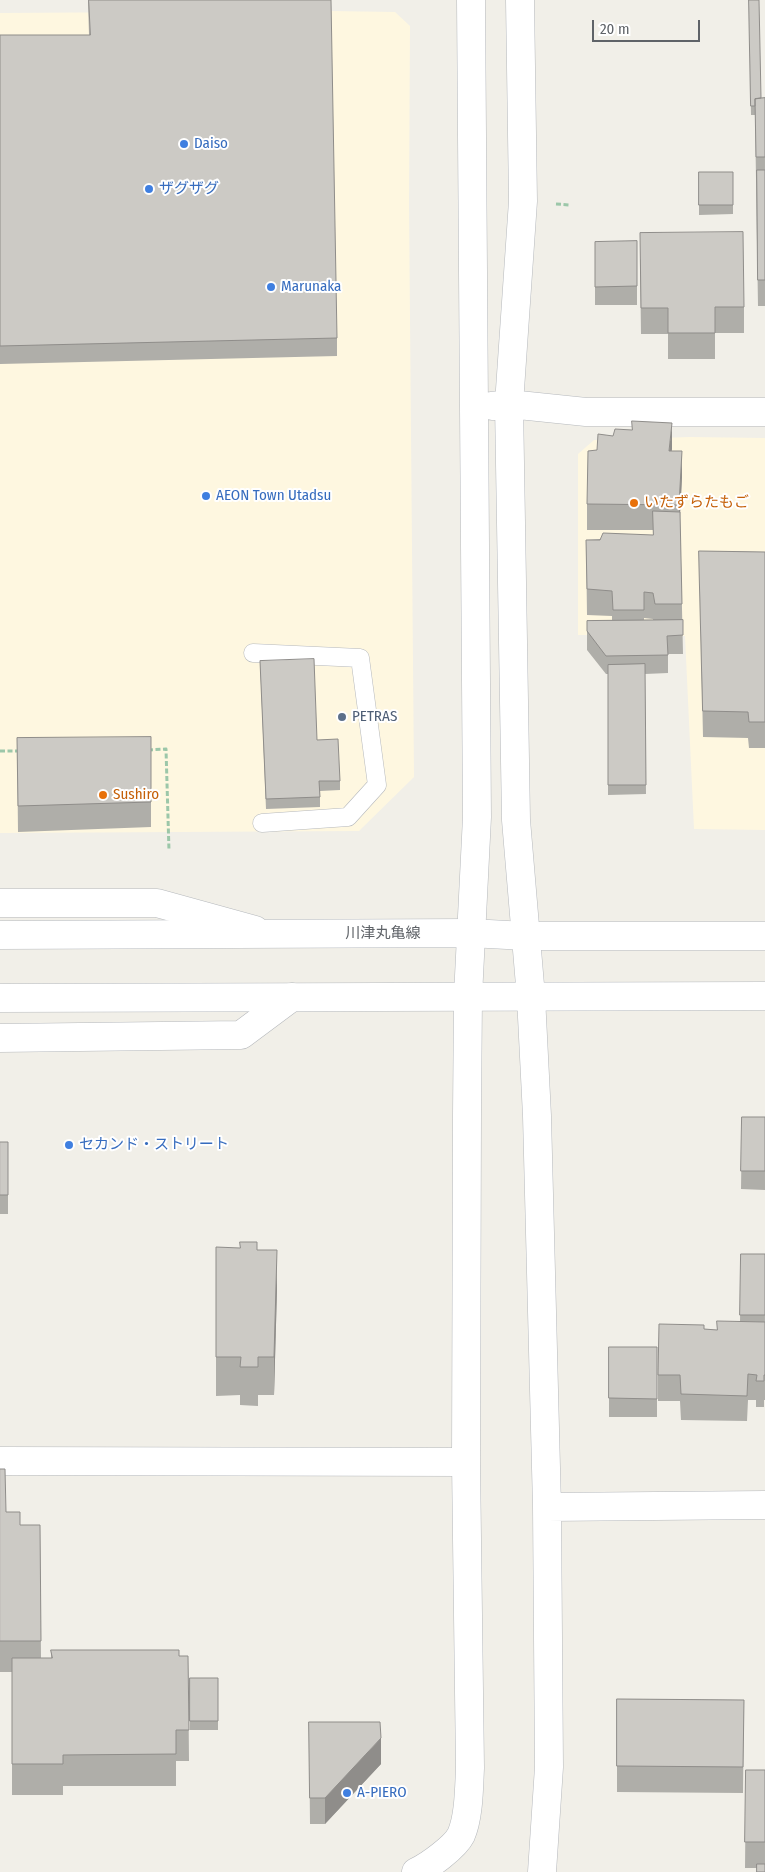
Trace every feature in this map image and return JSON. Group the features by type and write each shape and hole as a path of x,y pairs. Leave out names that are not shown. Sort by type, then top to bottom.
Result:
{"street":[{"path":"416,1872 440,1857 461,1835 468,1804 470,1768 466,1462 468,996 477,817 471,0"},
{"path":"520,0 523,200 509,404 516,820 531,998 537,1116 547,1507 549,1767 542,1872"},
{"path":"473,408 509,404 586,412 765,412"},
{"path":"0,903 157,903 266,933"},
{"path":"737,937 765,926"},
{"name":"川津丸亀線","path":"0,935 470,933 526,936 765,936"},
{"path":"0,998 765,996"},
{"path":"0,1038 241,1036 292,997"},
{"path":"0,1461 466,1462"},
{"path":"547,1507 765,1506"}],"lane":[{"path":"253,653 360,658 377,785 348,817 262,822"}],"path":[{"path":"556,204 570,205"},
{"path":"146,750 166,750 169,851"},
{"path":"0,751 29,751"}],"shaded area":[{"name":"AEON Town Utadsu","path":"395,12 410,26 409,204 414,777 359,831 0,833 0,13"},
{"path":"690,437 765,438 765,830 694,829 685,636 578,635 578,454 594,440"}],"building":[{"path":"89,0 331,0 337,338 0,346 0,35 90,35"},
{"path":"749,0 759,0 761,98 755,99 755,106 751,106"},
{"path":"765,98 765,157 756,157 755,99"},
{"path":"757,170 765,170 765,280 758,280"},
{"path":"699,172 733,172 733,205 699,205"},
{"path":"743,232 744,307 715,307 715,333 668,333 668,308 641,308 640,233"},
{"path":"637,241 637,286 595,287 595,242"},
{"name":"いたずらたもご","path":"632,421 672,423 669,451 682,451 679,505 587,504 588,451 597,450 598,434 613,436 615,429 632,430"},
{"path":"653,511 680,512 682,604 655,604 653,593 644,592 644,610 613,610 612,591 587,589 586,540 600,540 603,533 653,535"},
{"path":"699,551 765,552 765,722 749,722 748,712 703,711"},
{"path":"683,620 683,635 667,636 668,655 606,656 587,631 587,621"},
{"path":"314,659 317,740 338,739 340,781 319,781 320,797 266,799 260,661"},
{"path":"645,664 646,785 608,785 608,665"},
{"path":"151,737 151,802 18,806 17,738"},
{"path":"742,1117 765,1117 765,1171 741,1171"},
{"path":"0,1142 8,1142 8,1195 0,1195"},
{"path":"240,1242 257,1242 257,1250 277,1250 274,1357 258,1357 258,1367 240,1367 241,1357 216,1357 216,1247 240,1248"},
{"path":"741,1254 765,1254 765,1315 740,1315"},
{"path":"717,1321 765,1322 764,1381 756,1381 757,1375 748,1374 747,1396 681,1394 680,1375 658,1375 659,1324 704,1325 704,1329 717,1330"},
{"path":"609,1347 657,1347 657,1399 609,1398"},
{"path":"0,1469 5,1469 6,1512 20,1512 20,1525 40,1525 41,1641 0,1641"},
{"path":"51,1650 179,1650 179,1656 188,1656 189,1730 176,1730 176,1754 63,1755 63,1764 12,1764 12,1658 52,1658"},
{"path":"190,1678 218,1678 218,1721 190,1721"},
{"path":"617,1699 744,1700 743,1767 617,1766"},
{"path":"309,1722 380,1722 381,1738 325,1798 310,1798"},
{"path":"746,1770 765,1770 765,1842 745,1842"},
{"path":"757,1864 765,1864 765,1872 757,1872"}],"place":[{"name":"Daiso","path":"184,144"},
{"name":"ザグザグ","path":"149,189"},
{"name":"Marunaka","path":"271,287"},
{"name":"AEON Town Utadsu","path":"206,496"},
{"name":"いたずらたもご","path":"634,503"},
{"name":"PETRAS","path":"342,717"},
{"name":"Sushiro","path":"103,795"},
{"name":"セカンド・ストリート","path":"69,1145"},
{"name":"A-PIERO","path":"347,1793"}]}
